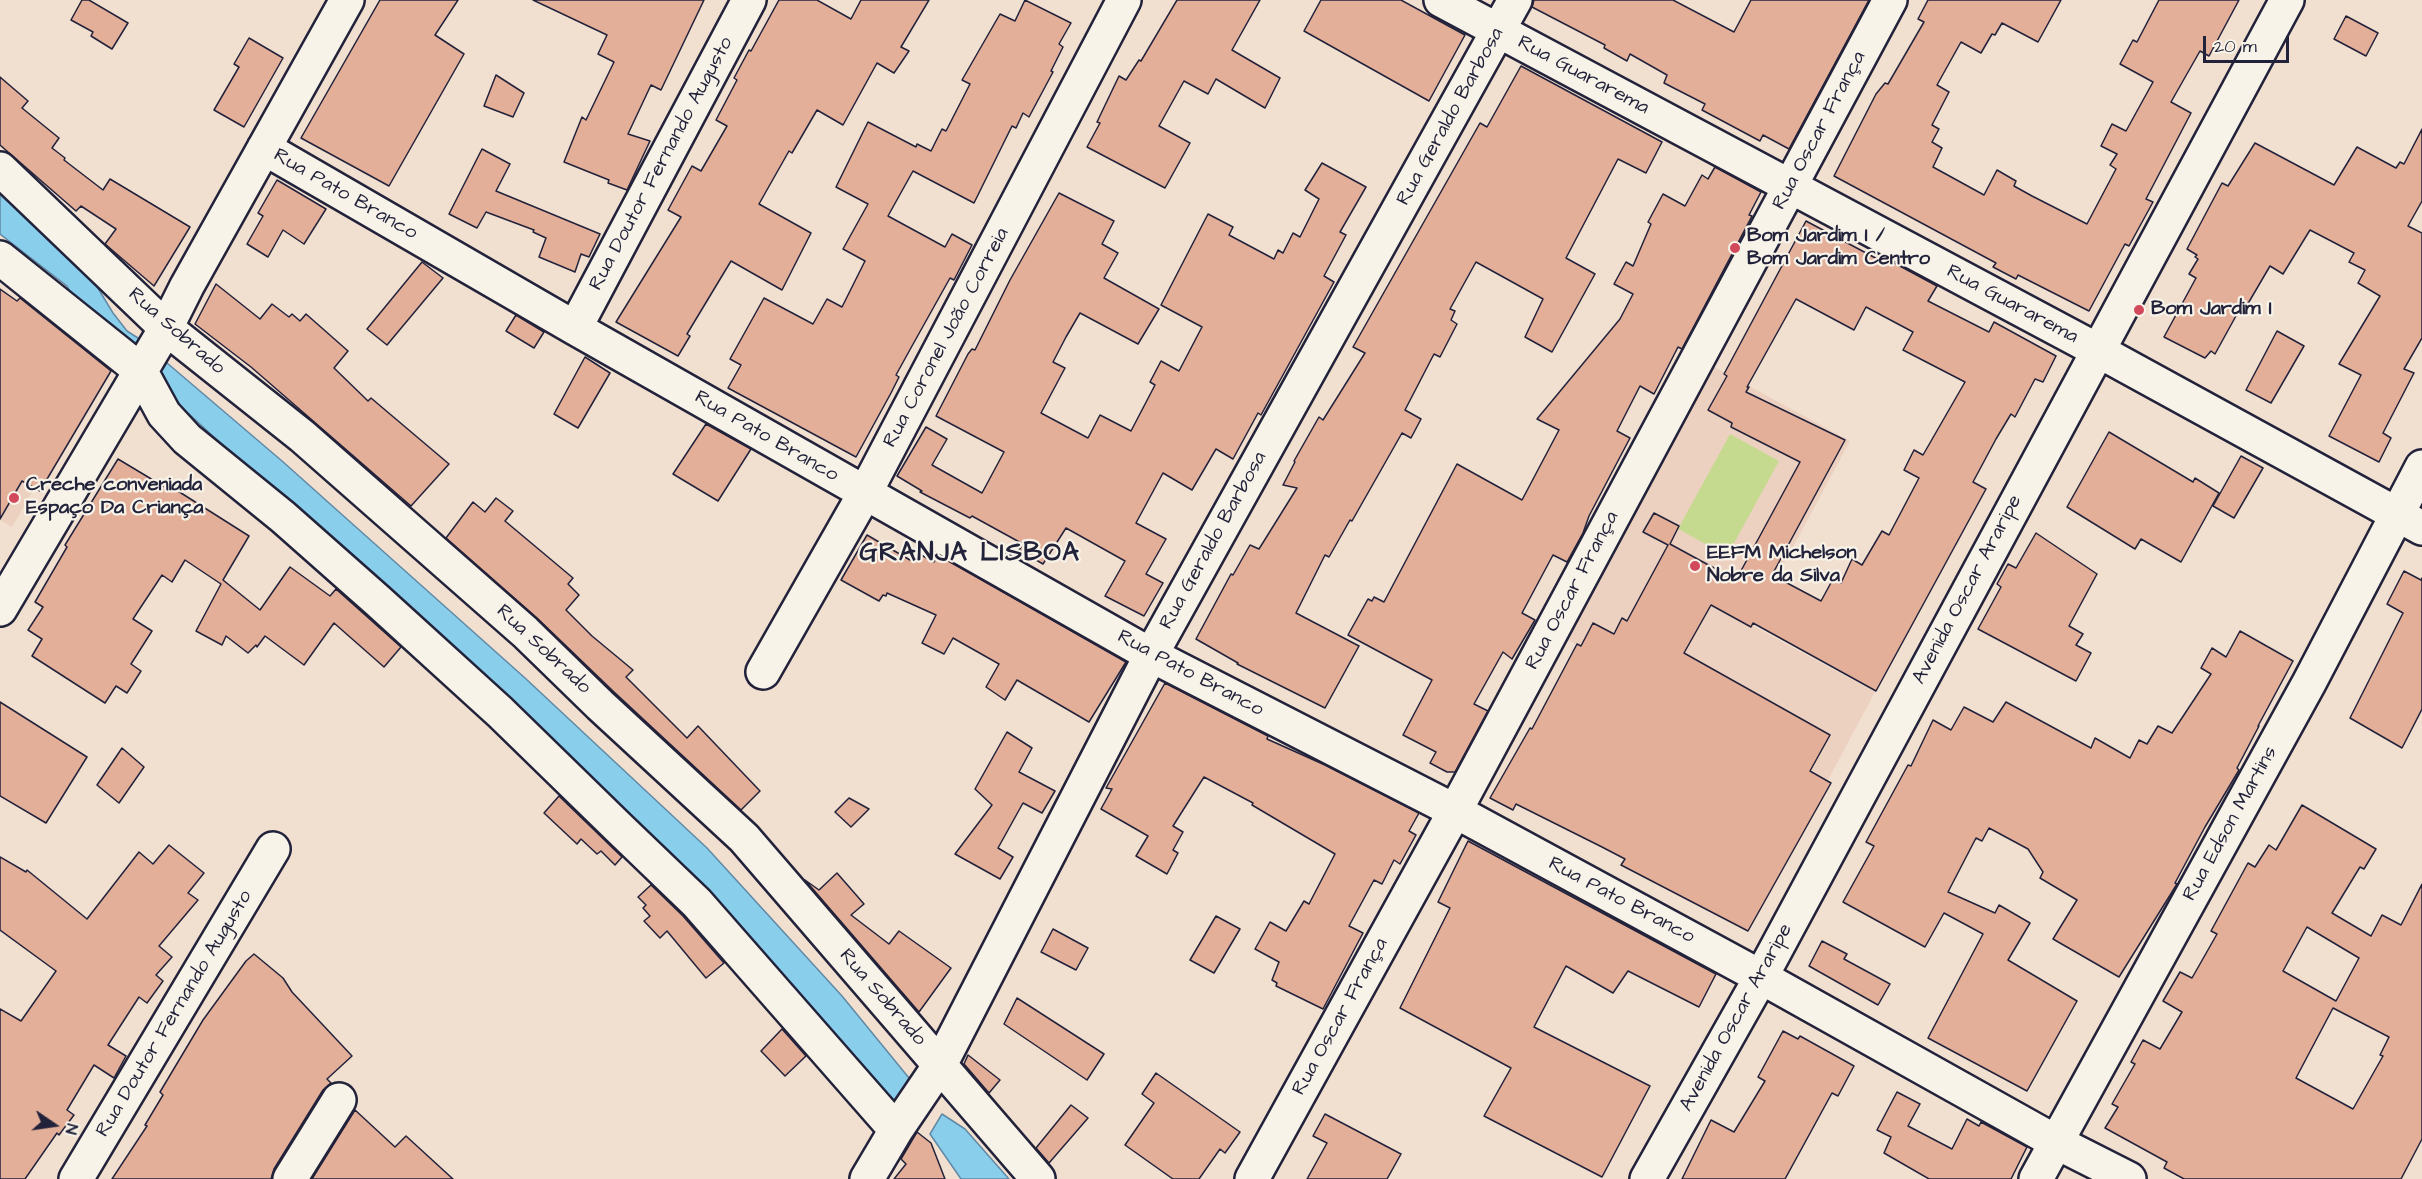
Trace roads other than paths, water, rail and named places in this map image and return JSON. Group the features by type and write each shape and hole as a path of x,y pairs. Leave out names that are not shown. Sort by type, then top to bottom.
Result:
{"street":[{"path":"0,609 166,328 187,286 347,0"},
{"name":"Rua Doutor Fernando Augusto","path":"575,328 749,0"},
{"name":"Rua Coronel João Correia","path":"763,672 865,493 1124,0"},
{"name":"Rua Guararema","path":"1441,0 2097,350 2409,521"},
{"name":"Rua Geraldo Barbosa","path":"867,1179 896,1130 940,1065 1151,655 1515,0"},
{"name":"Rua Oscar França","path":"1252,1179 1455,811 1890,0"},
{"name":"Avenida Oscar Araripe","path":"1647,1179 1761,977 2287,0"},
{"name":"Rua Pato Branco","path":"264,148 575,328 1151,655 1455,811 1761,977 2056,1142 2129,1179"},
{"name":"Rua Sobrado","path":"0,169 166,328 302,436 428,545 525,632 744,838 1038,1179"},
{"path":"0,258 140,370 164,414 187,439 283,517 492,705 697,903 896,1130"},
{"name":"Rua Edson Martins","path":"2036,1179 2309,683 2409,521 2422,467"},
{"name":"Rua Doutor Fernando Augusto","path":"76,1179 273,849"},
{"path":"290,1179 339,1100"}],"water":[{"path":"0,194 76,252 113,313 127,331 141,340 130,356 77,304 67,286 0,234"},
{"path":"160,357 282,461 525,678 707,848 842,996 909,1078 890,1112 706,893 148,376"},
{"path":"942,1114 965,1129 1009,1179 961,1179 930,1134"}],"place":[{"name":"Bom Jardim I / Bom Jardim Centro","path":"1735,248"},
{"name":"Bom Jardim I","path":"2139,310"},
{"name":"Creche conveniada Espaço Da Criança","path":"14,498"},
{"name":"EEFM Michelson Nobre da Silva","path":"1695,566"}],"district":[{"name":"GRANJA LISBOA","path":"970,555"}]}
